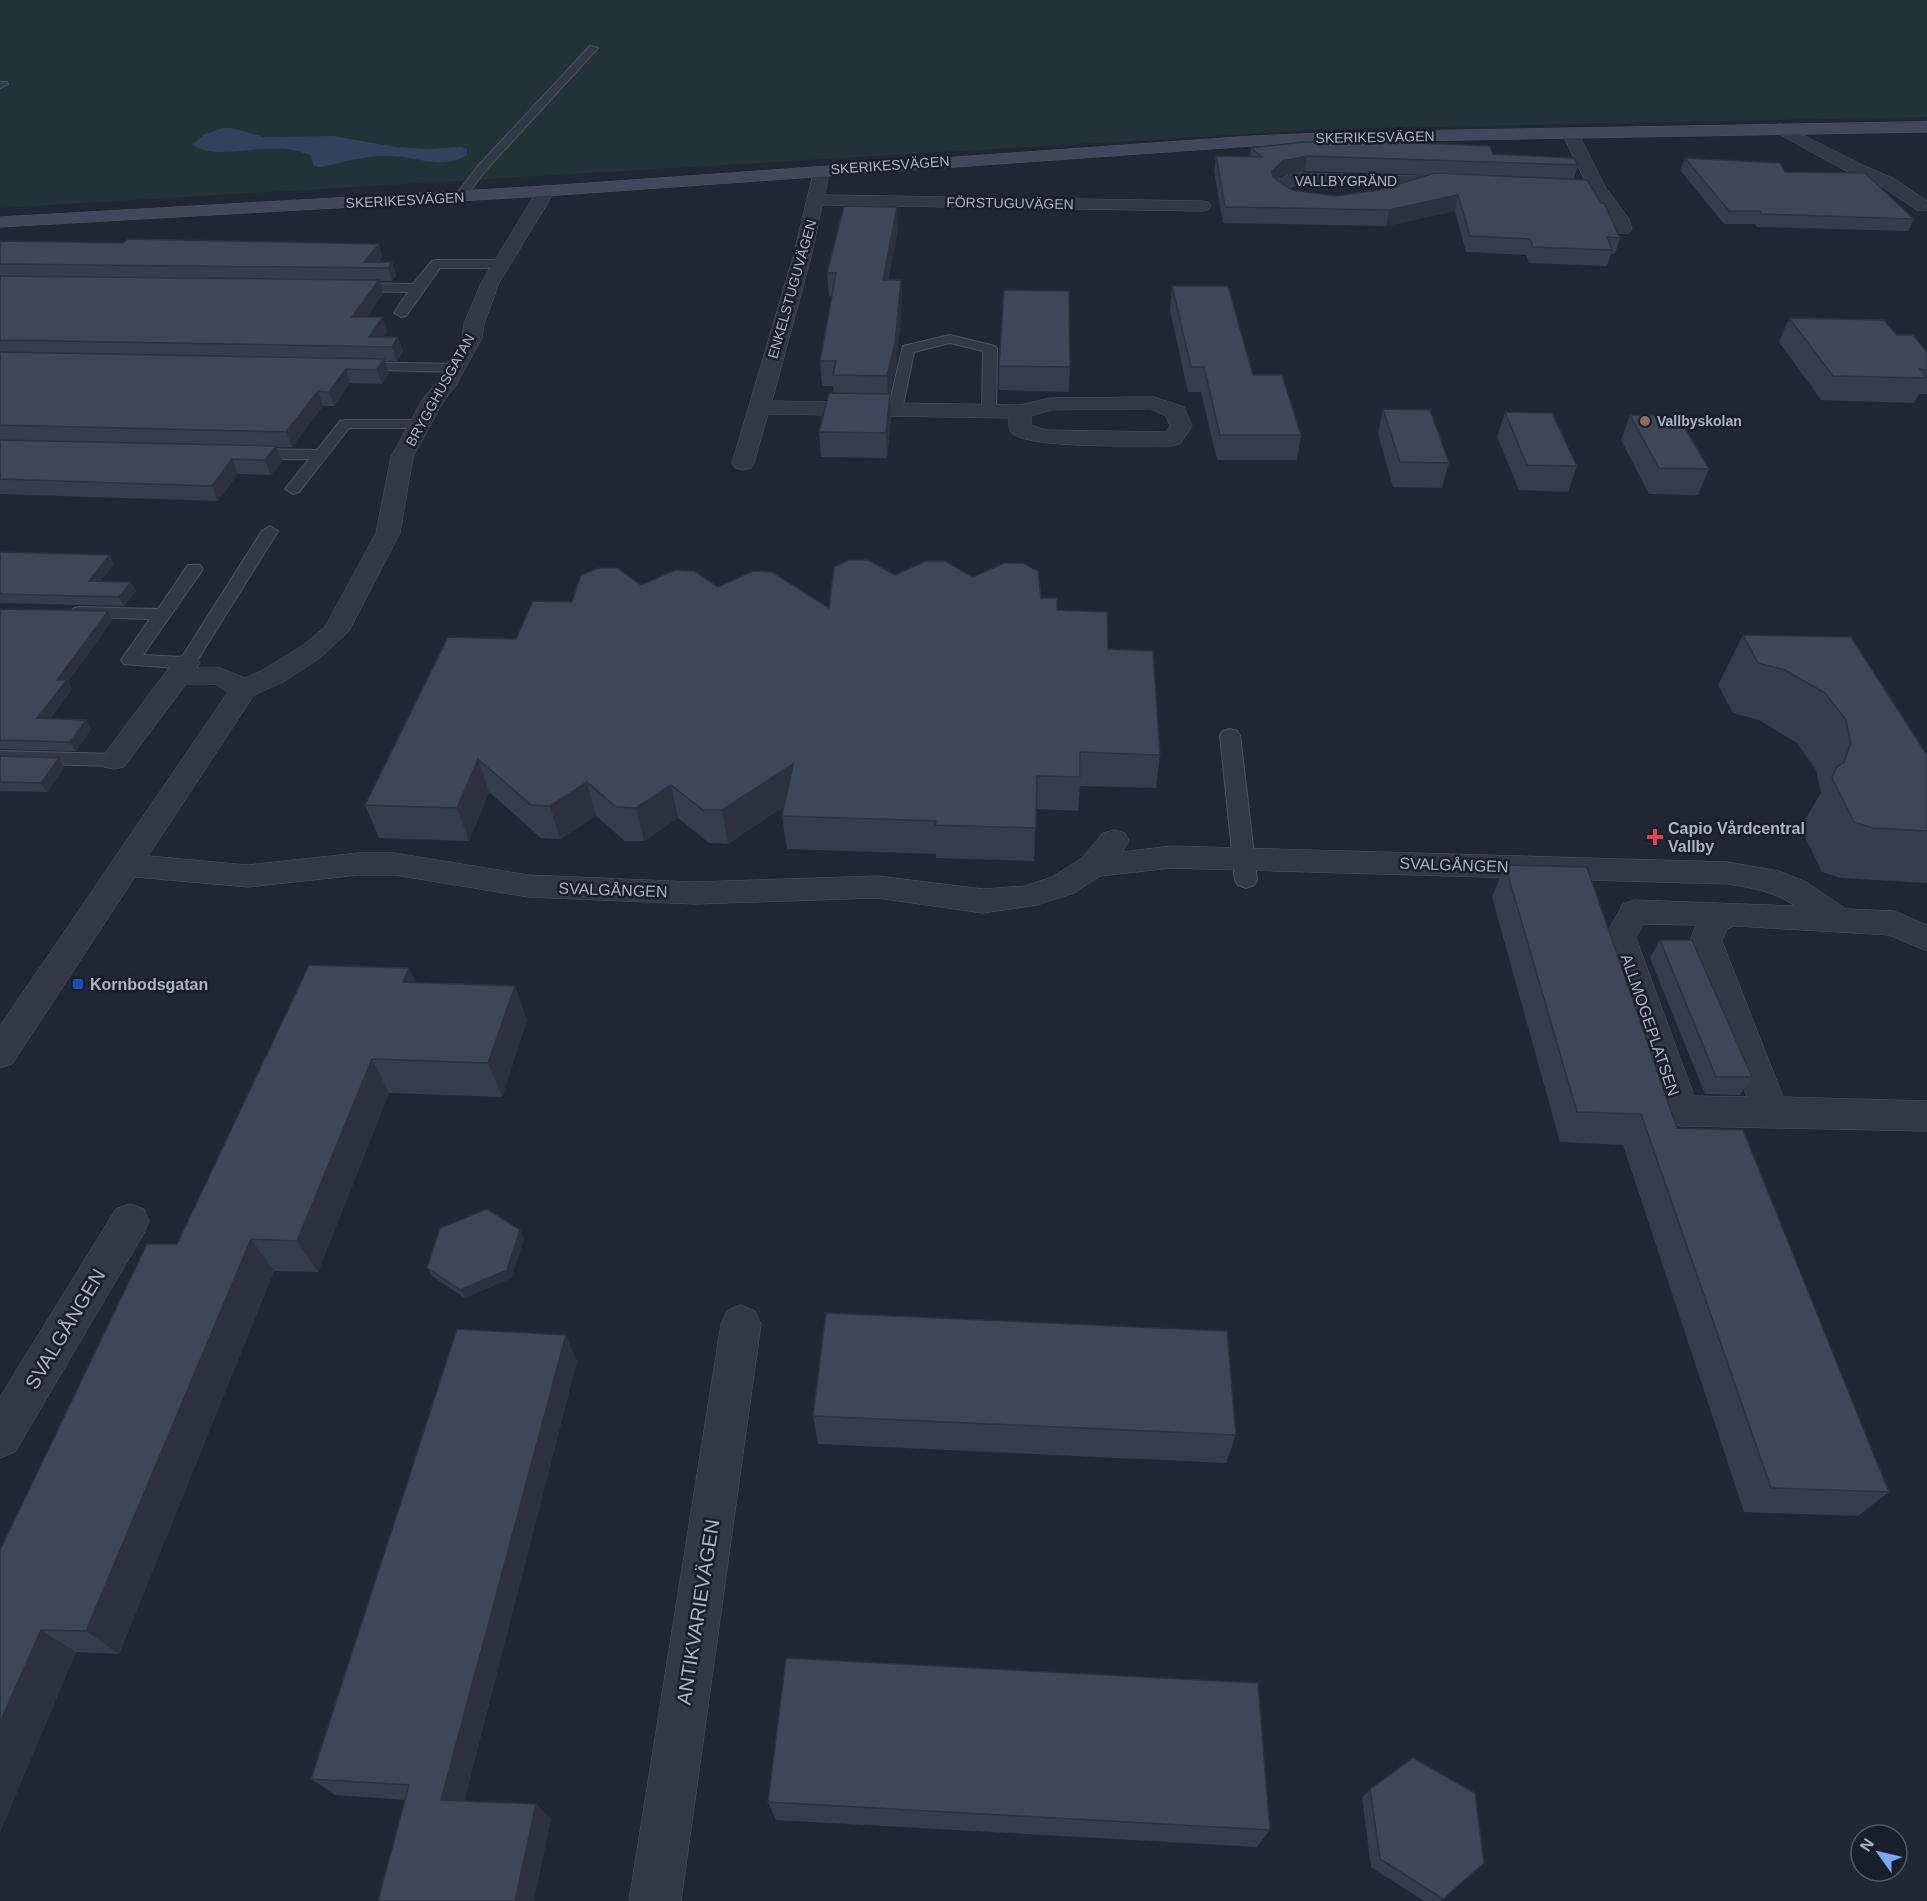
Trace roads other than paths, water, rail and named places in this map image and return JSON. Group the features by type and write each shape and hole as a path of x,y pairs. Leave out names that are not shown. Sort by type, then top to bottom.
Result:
{"street":[{"name":"SKERIKESVÄGEN","path":"0,222 546,191 1252,141 1348,137 1927,127"},
{"name":"SKERIKESVÄGEN","path":"1781,129 1856,169 1887,182 1923,207"},
{"path":"1570,133 1597,188 1620,219 1623,230"},
{"name":"ENKELSTUGUVÄGEN","path":"743,463 817,200 821,170"},
{"name":"VALLBYGRÄND","path":"1328,203 1287,196 1281,191 1280,186 1289,180 1299,178 1475,183"},
{"name":"VALLBYGRÄND","path":"1383,197 1429,181"},
{"path":"1527,188 1597,188"},
{"name":"BRYGGHUSGATAN","path":"244,689 311,652 336,631 388,533 402,456 433,400 472,338 474,324 490,283 546,191"},
{"name":"FÖRSTUGUVÄGEN","path":"817,200 1203,206"},
{"path":"758,407 1020,412 1050,404 1154,403 1176,412 1181,426 1172,439 1044,437 1020,429 1020,412"},
{"path":"0,1054 244,689 220,676 182,669 114,760"},
{"name":"SVALGÅNGEN","path":"127,865 248,876 358,864 395,864 528,886 695,893 878,887 983,901 1026,897 1063,885 1093,866 1114,841"},
{"name":"SVALGÅNGEN","path":"1093,866 1171,857 1244,870 1727,873 1768,879 1786,886 1839,920"},
{"name":"ALLMOGEPLATSEN","path":"1927,939 1894,923 1730,914 1634,912 1620,938 1681,1111 1927,1116"},
{"path":"1730,914 1713,922 1706,941 1771,1112"},
{"name":"SVALGÅNGEN","path":"0,1437 130,1221"},
{"name":"ANTIKVARIEVÄGEN","path":"655,1901 741,1324"}],"lane":[{"path":"460,196 482,168 593,48"},
{"path":"401,313 436,264 502,264"},
{"path":"334,287 417,288"},
{"path":"895,410 908,349 950,339 990,349 989,411"},
{"path":"335,366 455,368"},
{"path":"293,489 345,424 421,424"},
{"path":"238,453 321,455"},
{"path":"194,569 130,660 182,669 270,531"},
{"path":"58,612 163,614"},
{"path":"1230,735 1244,870"},
{"path":"0,757 114,760"}],"water":[{"path":"223,128 232,128 264,137 333,136 396,147 428,149 461,147 467,149 467,155 448,162 381,156 321,167 314,166 311,156 296,151 265,149 218,152 193,145 203,135"}],"place":[{"name":"Vallbyskolan","path":"1645,421"},
{"name":"Capio Vårdcentral Vallby","path":"1655,837"},
{"name":"Kornbodsgatan","path":"78,984"}]}
